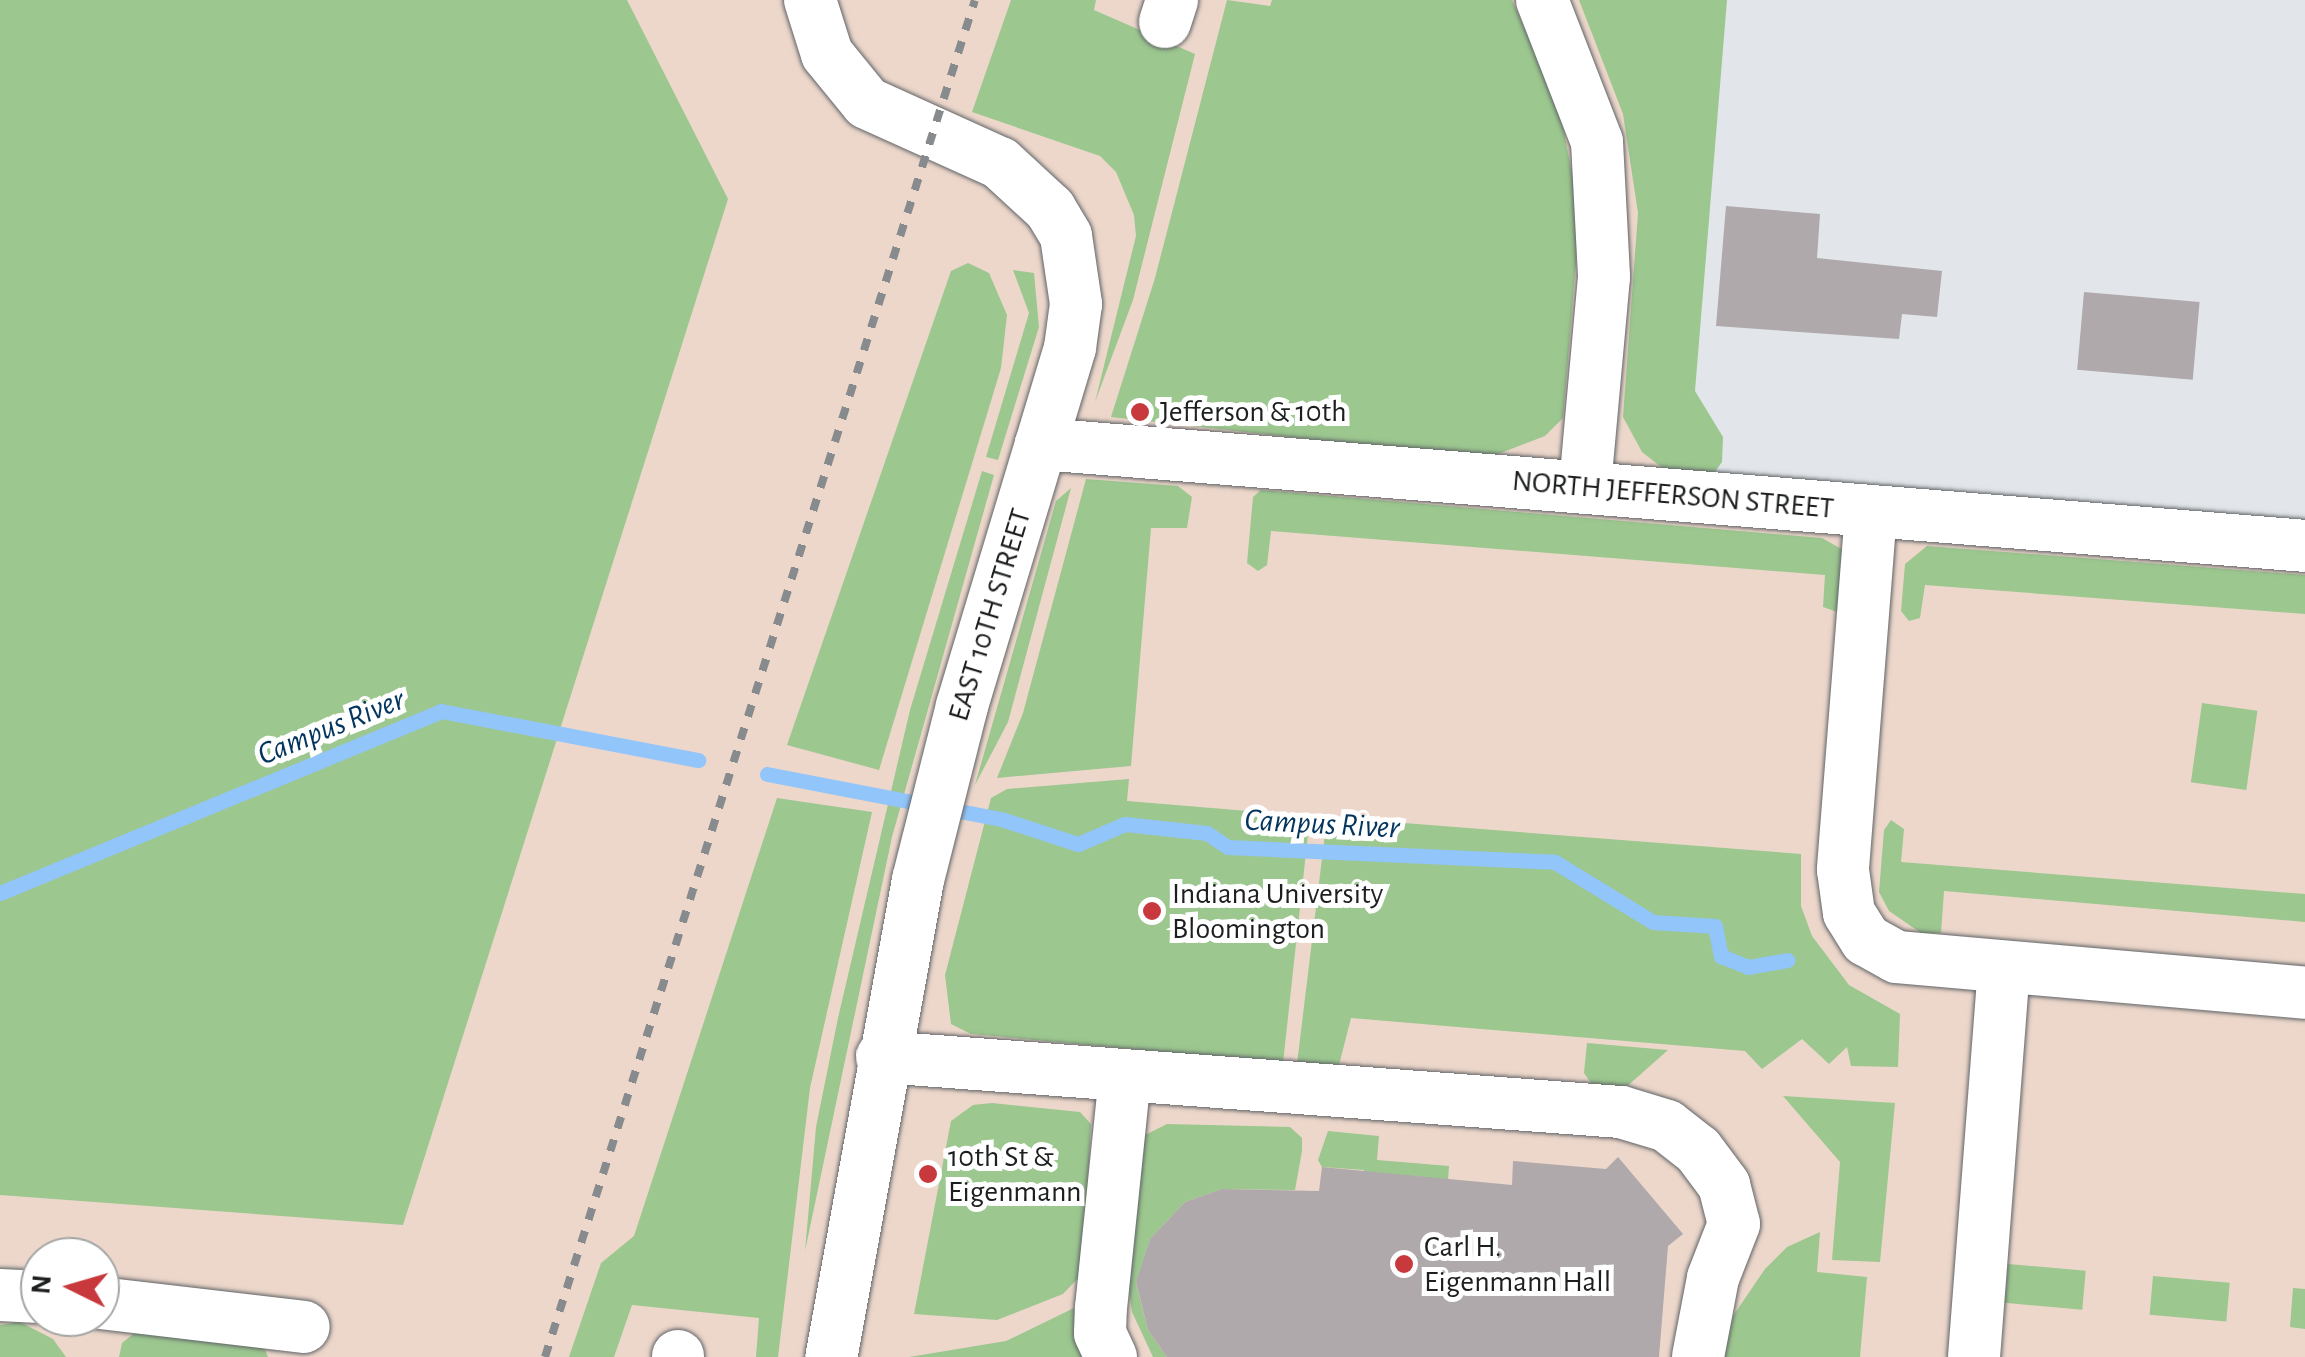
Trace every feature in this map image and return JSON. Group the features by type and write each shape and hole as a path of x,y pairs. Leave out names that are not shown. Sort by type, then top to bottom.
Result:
{"street":[{"name":"EAST 10TH STREET","path":"810,0 815,28 844,82 895,120 1000,163 1040,198 1066,236 1076,304 1042,444 933,817 882,1056 832,1357"},
{"path":"1542,0 1597,142 1604,277 1585,488"},
{"name":"NORTH JEFFERSON STREET","path":"1042,444 2305,546"},
{"path":"1871,512 1843,870 1849,913 1866,940 1897,957 2305,993"},
{"path":"1974,1357 2004,968"},
{"path":"882,1056 1621,1112 1667,1126 1698,1150 1724,1185 1734,1224 1714,1278 1698,1357"},
{"path":"1110,1357 1100,1334 1100,1308 1125,1075"},
{"path":"120,1306 304,1328"}],"shaded area":[{"name":"Indiana University Bloomington","path":"0,0 1710,0 1669,515 2305,566 2305,1357 0,1357"}],"green space":[{"path":"0,0 627,0 728,199 403,1225 0,1195"},
{"path":"1011,0 1096,0 1094,10 1195,54 1133,300 1095,402 1136,236 1134,215 1116,172 1100,156 972,112"},
{"path":"1227,0 1270,6 1272,0 1512,0 1559,106 1580,215 1563,418 1545,436 1485,459 1111,417 1155,278"},
{"path":"1579,0 1727,0 1695,391 1723,437 1722,462 1714,473 1665,470 1642,452 1623,417 1638,213 1623,114"},
{"path":"968,263 989,273 1007,315 1001,368 879,770 787,745 951,271"},
{"path":"1013,270 1034,273 1039,327 998,460 986,457 1029,313"},
{"path":"982,471 994,475 892,837 805,1251 816,1127 838,1018 910,710"},
{"path":"1086,479 1178,486 1192,497 1187,528 1151,528 1131,766 997,778 1023,713"},
{"path":"1071,488 1008,722 975,785 1056,501"},
{"path":"1261,490 1822,538 1845,551 1840,613 1823,607 1825,575 1271,531 1267,565 1258,571 1247,563 1253,497"},
{"path":"1927,546 2305,575 2305,614 1925,585 1920,618 1909,621 1901,611 1905,564"},
{"path":"2202,703 2257,711 2246,790 2191,782"},
{"path":"1129,779 1127,801 1310,816 1283,1063 971,1034 951,1024 945,975 991,798 1007,789"},
{"path":"777,798 872,812 810,1088 778,1357 756,1357 759,1318 632,1305 614,1357 569,1357 601,1263 634,1236"},
{"path":"1327,817 1801,854 1801,906 1812,936 1849,985 1900,1014 1898,1067 1851,1066 1847,1047 1829,1064 1802,1039 1762,1069 1745,1051 1351,1018 1339,1065 1297,1064"},
{"path":"1891,820 1904,829 1901,862 2305,894 2305,922 1944,891 1941,933 1921,933 1889,911 1879,892 1884,830"},
{"path":"1587,1043 1668,1050 1624,1089 1593,1086 1584,1073"},
{"path":"1783,1096 1895,1103 1880,1262 1832,1260 1840,1162"},
{"path":"992,1103 1080,1112 1091,1124 1083,1273 1063,1294 997,1320 914,1314 951,1121 973,1105"},
{"path":"1167,1124 1290,1127 1302,1138 1302,1151 1295,1190 1222,1189 1185,1202 1150,1239 1136,1283 1148,1330 1167,1357 1153,1357 1132,1312 1128,1284 1143,1136"},
{"path":"1328,1131 1379,1136 1377,1160 1449,1166 1448,1181 1363,1194 1364,1170 1322,1167 1318,1160"},
{"path":"1820,1232 1817,1272 1867,1277 1860,1357 1723,1357 1733,1316 1765,1269 1787,1247"},
{"path":"2008,1264 2086,1271 2082,1310 2005,1303"},
{"path":"2153,1276 2230,1283 2226,1322 2150,1315"},
{"path":"2293,1288 2305,1289 2305,1329 2290,1327"},
{"path":"1076,1307 1091,1357 909,1357 1006,1341"},
{"path":"20,1322 20,1337 49,1337 66,1357 0,1357 0,1325"},
{"path":"137,1331 263,1345 268,1357 119,1357 122,1343"}],"building":[{"path":"1726,206 1820,214 1817,258 1942,271 1937,317 1902,314 1899,339 1716,326"},
{"path":"2084,292 2200,302 2193,380 2077,370"},
{"name":"Carl H. Eigenmann Hall","path":"1618,1157 1683,1234 1668,1246 1659,1357 1167,1357 1148,1330 1136,1282 1150,1239 1185,1202 1222,1189 1319,1191 1322,1167 1512,1185 1513,1161 1606,1169"}],"waterway":[{"name":"Campus River","path":"0,893 441,711 698,760"},
{"name":"Campus River","path":"767,774 1001,819 1078,844 1125,824 1207,833 1228,847 1555,862 1653,922 1715,926 1721,956 1748,967 1787,960"}],"railway":[{"path":"545,1357 975,0"}],"place":[{"name":"Jefferson & 10th","path":"1140,412"},
{"name":"Indiana University Bloomington","path":"1152,911"},
{"name":"10th St & Eigenmann","path":"928,1174"},
{"name":"Carl H. Eigenmann Hall","path":"1404,1264"}]}
